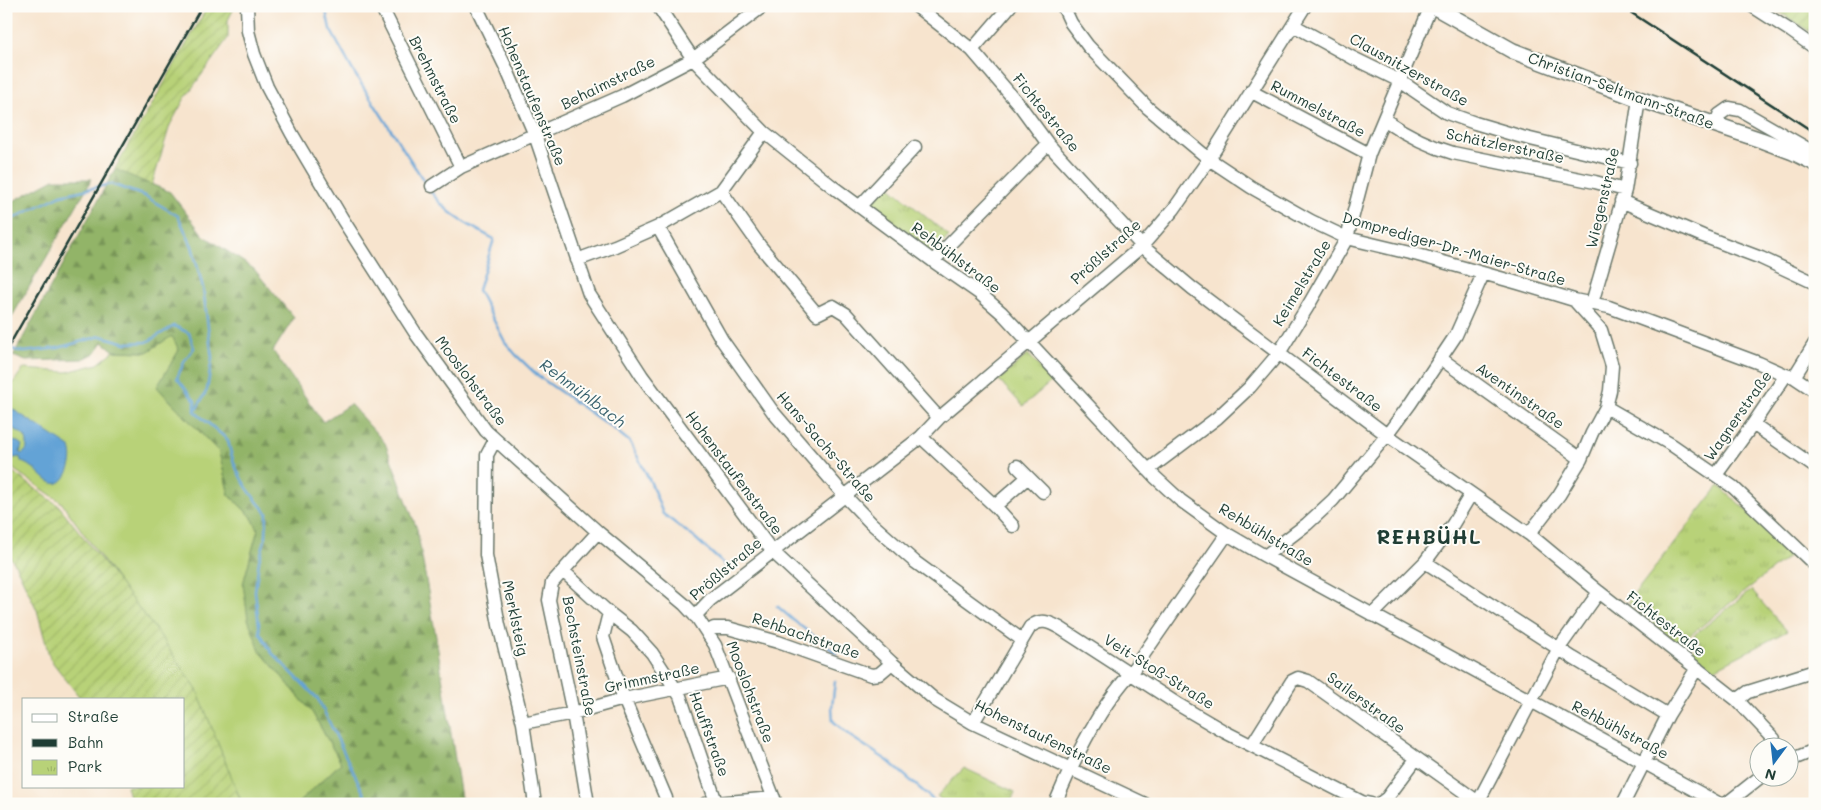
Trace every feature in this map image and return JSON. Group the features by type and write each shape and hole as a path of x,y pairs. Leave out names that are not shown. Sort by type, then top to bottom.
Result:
{"main road":[{"name":"Christian-Seltmann-Straße","path":"1432,6 1512,51 1639,100 1761,140 1815,163"}],"street":[{"name":"Mooslohstraße","path":"248,6 248,31 254,54 267,87 292,134 351,234 416,334 486,431 598,532 696,616 715,645 775,801"},
{"name":"Brehmstraße","path":"381,6 461,167"},
{"name":"Hohenstaufenstraße","path":"476,6 507,70 534,135 589,294 642,376 772,551 892,663 935,700 973,722 1144,804"},
{"name":"Rehbühlstraße","path":"658,6 692,59 764,132 933,261 980,293 1029,342 1148,470 1180,500 1227,534 1264,556 1720,804"},
{"name":"Behaimstraße","path":"432,186 461,167 622,96 692,59 763,6"},
{"name":"Fichtestraße","path":"916,6 972,50 1021,107 1048,144 1142,246 1192,288 1387,435 1529,534 1737,700 1773,738"},
{"path":"972,50 1010,6"},
{"name":"Domprediger-Dr.-Maier-Straße","path":"1063,6 1071,23 1088,46 1148,108 1209,159 1278,204 1347,238 1402,251 1574,300 1609,307 1759,362 1790,376 1815,391"},
{"name":"Prößlstraße","path":"696,616 710,600 921,437 939,418 1142,246 1174,209 1209,159 1305,6"},
{"name":"Keimelstraße","path":"1148,470 1217,418 1250,387 1279,353 1308,306 1347,238 1358,202 1369,154 1432,6"},
{"path":"1752,6 1815,48"},
{"name":"Clausnitzerstraße","path":"1293,24 1400,81 1447,113 1475,124 1630,163"},
{"name":"Rummelstraße","path":"1252,92 1369,154"},
{"name":"Wiegenstraße","path":"1592,303 1623,195 1630,163 1639,100"},
{"path":"1717,126 1719,115 1728,108 1740,110 1815,153"},
{"name":"Schätzlerstraße","path":"1385,120 1431,147 1595,182 1703,236 1762,258 1815,283"},
{"path":"577,260 658,227 721,191 764,132"},
{"path":"933,261 1048,144"},
{"path":"860,206 916,147"},
{"path":"721,191 760,246 818,314 833,306 846,314 939,418"},
{"name":"Hans-Sachs-Straße","path":"658,227 722,340 773,412 845,496 871,523 915,562 1022,640"},
{"path":"1264,556 1307,524 1333,500 1387,435 1456,335 1483,274"},
{"path":"1529,534 1559,495 1581,459 1606,407 1612,366 1601,330 1574,300"},
{"name":"Wagnerstraße","path":"1716,475 1815,343"},
{"name":"Aventinstraße","path":"1440,358 1581,459"},
{"path":"1606,407 1672,445 1733,487 1815,565"},
{"path":"1753,424 1815,467"},
{"path":"921,437 995,506 1013,526"},
{"name":"Merklsteig","path":"495,440 487,455 486,555 499,625 523,723 535,804"},
{"path":"1017,466 1043,492"},
{"path":"995,506 1028,477"},
{"path":"1372,616 1425,562 1453,524 1471,494"},
{"name":"Bechsteinstraße","path":"588,804 573,713 549,600 552,583 598,532"},
{"path":"1055,804 1070,768 1115,690 1130,674 1227,534"},
{"path":"1425,562 1668,715"},
{"name":"Hauffstraße","path":"563,571 609,613 632,631 652,653 680,696 714,796 710,803"},
{"path":"1479,803 1559,648 1600,592"},
{"path":"609,613 603,637 624,699 666,798 666,804"},
{"name":"Veit-Stoß-Straße","path":"973,722 1022,640 1035,623 1039,621 1051,623 1179,705 1225,732 1362,802 1371,804"},
{"name":"Rehbachstraße","path":"707,632 714,628 728,628 778,642 871,676 878,674 892,663"},
{"path":"1623,804 1668,715 1697,668"},
{"path":"1737,700 1748,692 1815,671"},
{"name":"Grimmstraße","path":"523,723 573,713 624,699 729,678"},
{"name":"Sailerstraße","path":"1252,745 1292,681 1298,678 1308,681 1479,803"},
{"path":"1798,757 1815,750"},
{"path":"1379,804 1387,798 1416,758"},
{"path":"1726,804 1748,787"},
{"path":"710,803 775,801"}],"green space":[{"path":"208,6 232,6 233,10 228,20 228,38 185,98 170,125 152,185 115,169"},
{"path":"1770,6 1815,6 1815,35"},
{"path":"115,169 170,192 203,235 254,269 294,318 273,351 323,422 350,404 385,443 417,529 462,804 297,804 341,763 312,712 260,651 248,619 243,584 258,529 251,516 229,495 219,452 157,387 179,350 172,336 147,352 114,351 103,342 95,353 83,359 26,361 13,356"},
{"path":"54,179 92,179 6,327 6,205"},
{"path":"885,183 949,236 932,255 866,205"},
{"path":"172,335 179,350 158,388 219,452 229,495 251,516 258,529 243,585 260,651 312,712 341,763 297,804 242,804 196,690 61,502 6,464 6,393 23,369 67,372 98,364 114,351 147,352"},
{"path":"1028,354 1052,381 1023,406 999,380"},
{"path":"6,467 59,506 159,634 197,690 242,804 131,804 127,788 185,788 185,698 80,698 50,659 37,610 15,564 6,552"},
{"path":"1719,486 1794,552 1679,644 1628,602"},
{"path":"1751,590 1787,631 1712,670 1690,652 1701,644 1694,635"},
{"path":"964,768 1015,792 1010,804 946,804 937,796"}],"water":[{"path":"11,408 70,447 71,464 67,474 58,483 53,483 44,478 32,467 21,461 20,457 6,456 6,440 18,442 22,445 21,454 25,452 27,446 23,435 6,426 6,410"}],"waterway":[{"name":"Rehmühlbach","path":"325,6 330,29 353,71 431,192 452,214 494,239 478,290 505,342 538,376 630,442 651,483 663,514 695,538 727,567"},
{"path":"6,222 61,195 111,184 145,196 178,216 192,246 203,288 212,358 207,390 196,410"},
{"path":"6,348 24,352 58,348 101,336 126,343 147,342 174,326 189,333 194,348 185,360 177,378 195,401 195,412 228,440 233,461 242,480 267,513 266,536 259,561 255,591 260,633 272,653 318,699 369,804"},
{"name":"Rehmühlbach","path":"777,606 837,654"},
{"name":"Rehmühlbach","path":"835,681 832,707 833,721 850,736 888,761 938,804"}],"railway":[{"path":"6,351 202,6"},
{"path":"1621,6 1815,133"}],"district":[{"name":"REHBÜHL","path":"1429,537"}]}
